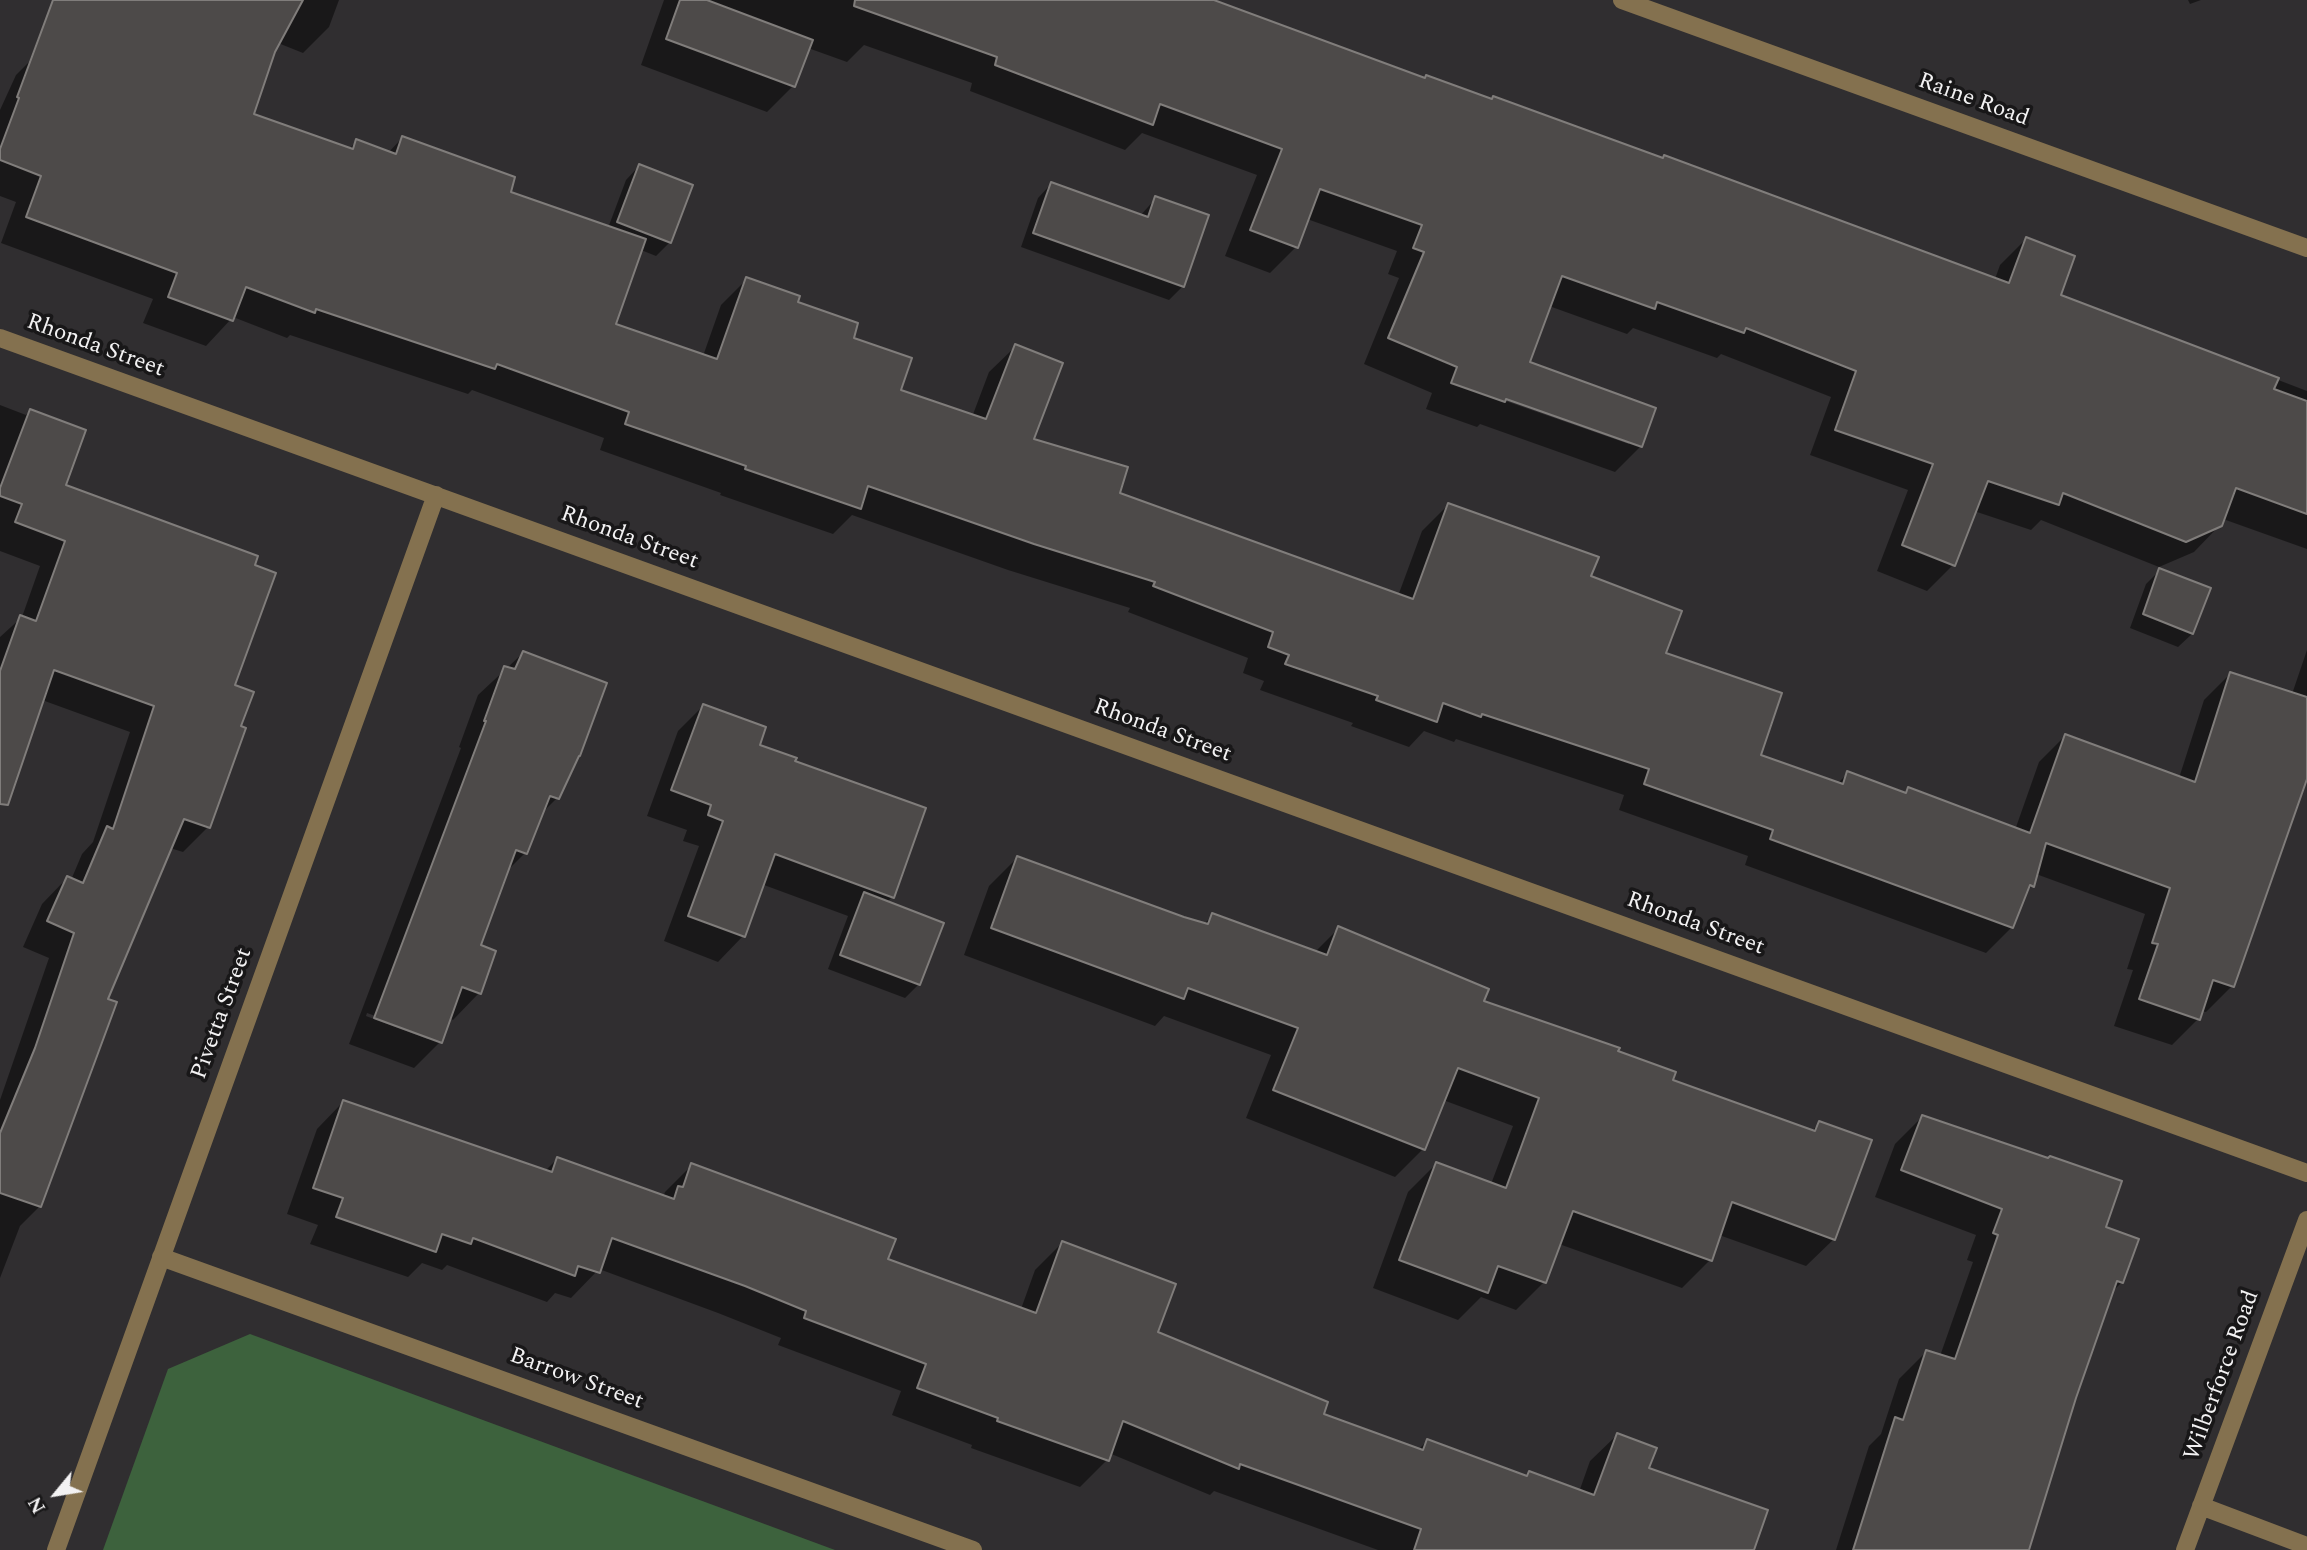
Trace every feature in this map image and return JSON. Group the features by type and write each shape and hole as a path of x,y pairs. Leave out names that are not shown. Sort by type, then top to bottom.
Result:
{"street":[{"name":"Raine Road","path":"1622,0 2307,248"},
{"name":"Rhonda Street","path":"0,338 2307,1173"},
{"name":"Pivetta Street","path":"56,1550 436,495"},
{"name":"Wilberforce Road","path":"2185,1550 2307,1220"},
{"name":"Barrow Street","path":"161,1257 973,1550"},
{"path":"2201,1506 2307,1546"}],"green space":[{"path":"250,1334 835,1550 103,1550 168,1369"}],"building":[{"path":"53,0 303,0 275,52 254,114 353,149 356,139 396,154 402,136 515,177 511,192 646,239 616,324 717,359 746,277 800,296 798,302 858,323 854,338 912,358 901,390 986,419 1015,344 1063,363 1034,439 1128,467 1120,493 1413,599 1448,503 1599,557 1591,576 1682,611 1666,653 1782,693 1761,755 1843,784 1847,771 1906,793 1908,787 2030,833 2065,734 2195,782 2230,672 2307,697 2307,779 2234,987 2213,980 2200,1020 2139,999 2158,944 2152,943 2170,888 2046,843 2034,887 2030,885 2013,928 1770,839 1773,830 1644,784 1649,769 1443,703 1437,722 1376,700 1378,696 1285,664 1289,655 1268,647 1273,632 1153,586 1155,582 1034,544 868,486 861,509 625,424 629,412 497,364 495,369 316,309 315,313 246,287 233,321 168,297 177,273 26,217 41,176 0,160 0,149 19,98 17,97"},
{"path":"680,0 707,0 813,40 795,87 666,39"},
{"path":"855,0 1214,0 1425,78 1426,75 1492,99 1493,96 1663,158 1664,155 2009,283 2026,237 2075,256 2061,295 2279,378 2274,389 2307,401 2307,514 2236,488 2222,526 2186,542 2063,493 2059,505 1988,481 1955,566 1902,545 1933,464 1835,430 1856,371 1746,328 1744,333 1657,302 1655,309 1562,276 1530,362 1656,408 1642,447 1506,399 1505,402 1451,383 1457,367 1388,338 1424,252 1413,248 1422,225 1320,189 1298,248 1250,230 1282,149 1160,104 1153,125 995,65 997,57 854,6"},
{"path":"639,164 693,185 671,243 617,222"},
{"path":"1051,182 1148,217 1155,196 1209,215 1184,287 1033,233"},
{"path":"30,409 86,430 66,485 258,556 255,565 276,573 235,685 254,692 241,726 246,728 210,828 184,819 108,999 117,1002 41,1207 0,1193 0,1133 35,1048 74,933 47,921 67,876 83,883 107,826 113,829 154,706 54,670 8,805 0,804 0,671 20,615 36,621 65,541 15,522 22,504 0,496 0,488"},
{"path":"2159,568 2211,588 2193,634 2143,614"},
{"path":"523,651 607,683 580,756 559,799 550,796 527,854 516,850 481,945 496,951 481,994 462,987 442,1043 374,1018 486,721 504,666 515,669"},
{"path":"703,704 766,727 760,745 797,758 795,761 926,808 894,898 775,854 745,937 688,916 723,821 708,815 711,805 671,790"},
{"path":"1017,856 1184,917 1208,924 1212,913 1327,955 1338,926 1489,989 1484,1001 1620,1048 1618,1051 1676,1072 1673,1080 1815,1131 1819,1121 1872,1140 1835,1240 1732,1202 1712,1261 1573,1211 1546,1283 1498,1266 1488,1293 1399,1260 1436,1162 1506,1188 1539,1098 1458,1068 1425,1150 1273,1090 1298,1028 1188,988 1184,999 991,928"},
{"path":"864,892 944,923 920,985 840,955"},
{"path":"343,1100 552,1172 557,1157 674,1199 678,1186 683,1187 691,1163 896,1239 888,1259 1036,1313 1062,1241 1176,1284 1158,1332 1328,1402 1324,1414 1423,1450 1427,1439 1527,1476 1529,1471 1594,1495 1617,1433 1657,1448 1649,1468 1768,1510 1754,1550 1414,1550 1421,1529 1240,1464 1239,1469 1123,1421 1109,1461 997,1421 998,1418 917,1388 926,1364 804,1318 806,1311 745,1286 612,1238 600,1273 578,1266 575,1276 473,1238 471,1244 442,1234 436,1252 336,1217 343,1198 313,1188"},
{"path":"1922,1115 2122,1181 2106,1227 2139,1239 2123,1283 2117,1281 2076,1398 2029,1550 1853,1550 1895,1417 1903,1420 1926,1350 1955,1359 1998,1235 1993,1233 2002,1209 1901,1170"}]}
